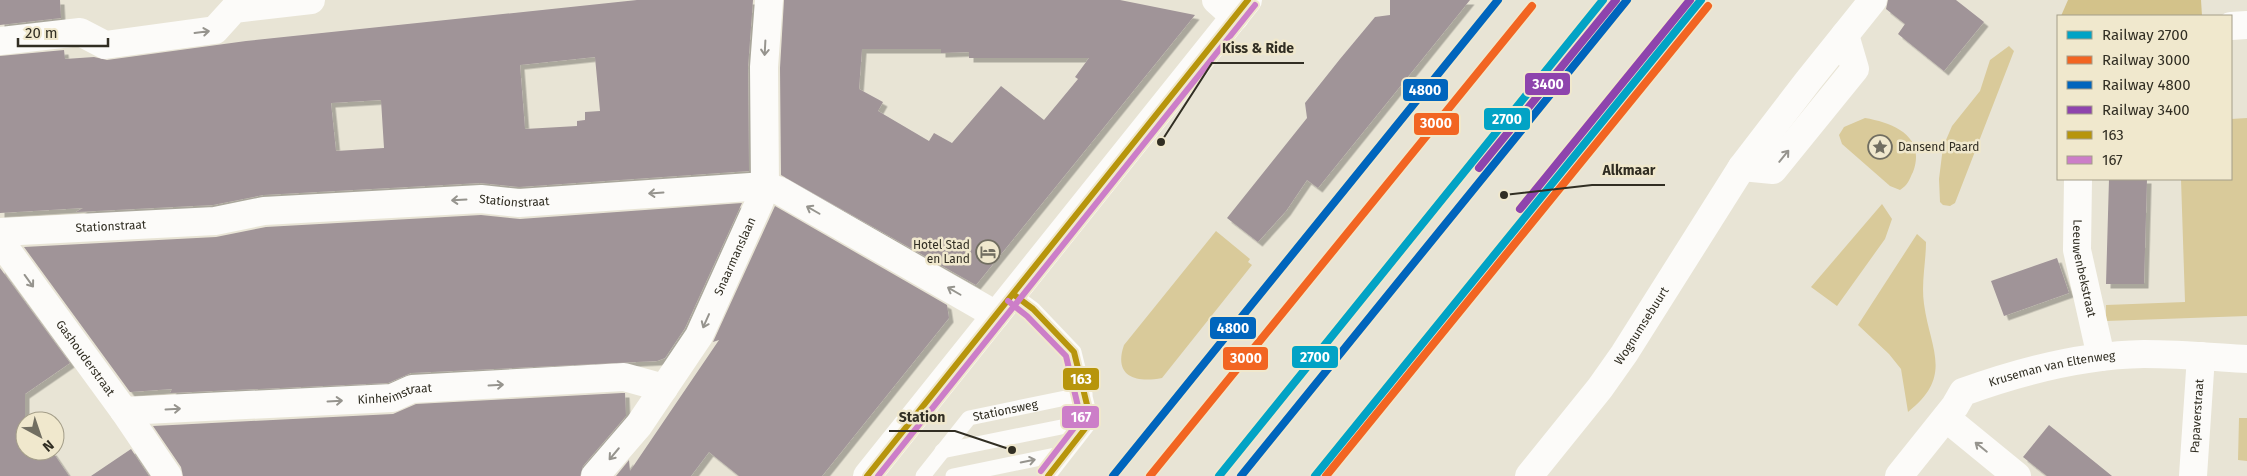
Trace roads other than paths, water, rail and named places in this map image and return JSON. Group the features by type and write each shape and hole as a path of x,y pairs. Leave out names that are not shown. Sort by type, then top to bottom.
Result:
{"street":[{"path":"0,41 80,32 105,45 215,30 234,8 311,0"},
{"name":"Snaarmanslaan","path":"595,476 639,425 699,336 760,203 765,186 764,67 770,0"},
{"name":"Wognumsebuurt","path":"1529,476 1600,388 1624,354 1742,167 1873,0"},
{"path":"867,476 1013,294 1233,6"},
{"path":"2232,26 2247,25"},
{"name":"Leeuwenbekstraat","path":"2078,180 2077,250 2101,357"},
{"name":"Stationstraat","path":"0,232 215,221 264,211 481,199 519,203 765,186 780,191 996,315"},
{"name":"Gashouderstraat","path":"0,241 124,411 168,476"},
{"name":"Kruseman van Eltenweg","path":"1898,476 1946,418 1963,392 2026,371 2101,357 2144,354 2247,359"},
{"name":"Papaverstraat","path":"2193,476 2201,356"},
{"name":"Kinheimstraat","path":"124,411 392,398 412,389 624,378 664,388"},
{"path":"1946,418 2017,476"}],"lane":[{"path":"1013,294 1033,309 1074,352 1091,421 1048,476"},
{"name":"Stationsweg","path":"923,476 969,418 1084,394"},
{"name":"Stationsweg","path":"942,451 1091,421"},
{"path":"953,476 1065,453"}],"rail line":[{"name":"4800","path":"1113,476 1498,0"},
{"name":"2700","path":"1219,476 1603,0"},
{"name":"3400","path":"1479,168 1616,0"},
{"name":"4800","path":"1241,476 1627,0"},
{"name":"3400","path":"1520,209 1690,0"},
{"name":"2700","path":"1315,476 1701,0"},
{"name":"3000","path":"1150,476 1532,6"},
{"name":"3000","path":"1326,476 1708,6"}],"place":[{"name":"Kiss & Ride","path":"1161,142"},
{"name":"Dansend Paard","path":"1880,147"},
{"name":"Alkmaar","path":"1504,195"},
{"name":"Hotel Stad en Land","path":"988,252"},
{"name":"Station","path":"1012,450"}]}
